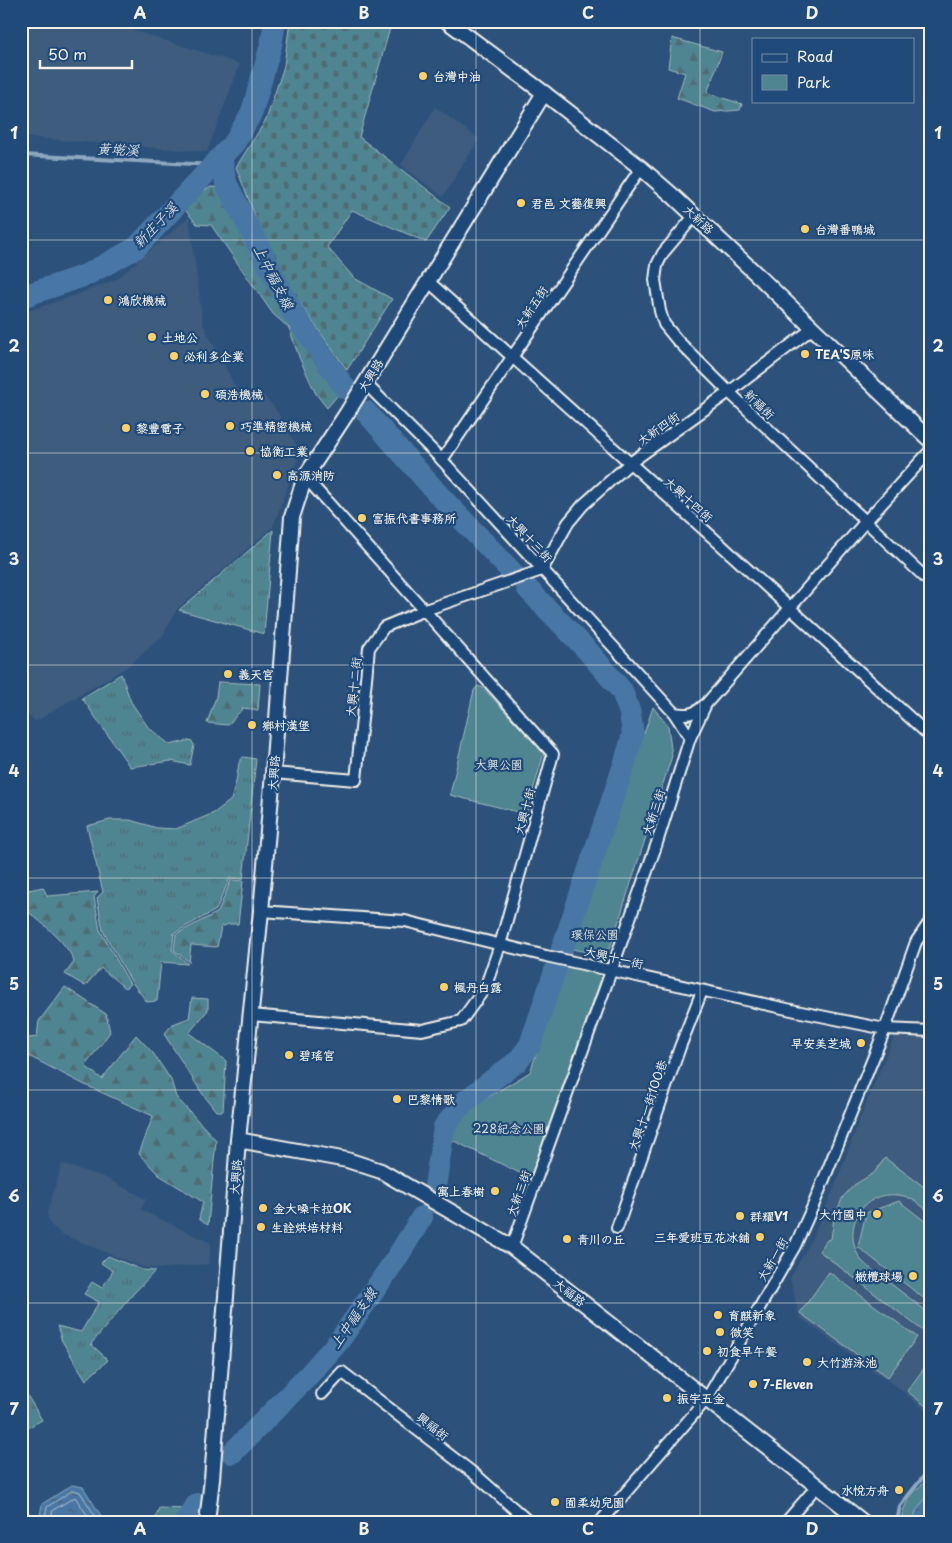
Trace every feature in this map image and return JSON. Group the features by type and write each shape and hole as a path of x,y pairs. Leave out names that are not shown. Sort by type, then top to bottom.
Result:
{"street":[{"name":"大新路","path":"447,21 641,168 695,215 931,441"},
{"name":"大興路","path":"207,1522 212,1479 238,1140 273,773 292,517 305,477 544,93"},
{"name":"大新五街","path":"442,460 641,168"},
{"name":"新福街","path":"695,215 663,253 656,265 655,280 664,324 677,340 798,459 931,583"},
{"name":"大興十四街","path":"428,281 931,737"},
{"name":"大新四街","path":"542,570 568,523 583,505 630,463 729,392 813,328"},
{"name":"大興十三街","path":"365,383 442,460 674,713 690,738"},
{"name":"大新三街","path":"512,1247 656,846 690,738 706,704 866,521 931,450"},
{"name":"大興十街","path":"251,1015 422,1030 461,1021 485,988 500,945 553,754 305,477"},
{"name":"大興十二街","path":"273,773 356,780 369,648 384,627 425,610 542,570"},
{"path":"674,713 686,715 696,712 706,704"},
{"name":"大興十一街","path":"261,911 405,921 500,945 702,991 885,1029 931,1031"},
{"name":"大新一街","path":"600,1522 706,1400 795,1246 885,1029 916,942 931,920"},
{"name":"大興十一街100巷","path":"617,1228 680,1047 702,991"},
{"name":"大福路","path":"238,1140 347,1160 381,1171 512,1247 863,1522"},
{"name":"興福街","path":"322,1394 342,1372 477,1476 529,1522"},
{"path":"786,1522 817,1486"}],"shaded area":[{"path":"21,21 127,21 129,29 240,64 207,152 21,137"},
{"path":"435,107 479,139 443,197 401,165"},
{"path":"189,217 203,324 237,390 261,393 275,408 300,452 273,527 177,609 162,637 127,667 36,721 21,711 21,313 117,279"},
{"name":"大竹國中","path":"895,1034 931,1035 931,1415 901,1390 799,1317 790,1278 811,1241 835,1186 860,1118"},
{"path":"62,1164 104,1177 146,1199 141,1210 211,1243 209,1264 157,1269 142,1267 61,1234 50,1224 47,1213"}],"green space":[{"path":"290,21 392,21 359,137 450,207 426,242 352,210 327,247 354,278 392,299 347,370 292,292 259,226 236,167 266,120 284,66"},
{"path":"672,38 722,52 707,93 742,104 740,110 715,112 677,98 685,73 668,68"},
{"path":"211,187 224,188 271,284 332,382 338,395 327,408 316,394 299,357 289,328 273,314 211,225 197,224 185,210 196,195"},
{"path":"273,530 264,634 179,610"},
{"path":"121,674 131,702 148,727 170,745 191,740 194,745 190,765 171,761 130,767 82,698"},
{"path":"218,682 260,684 258,710 243,708 228,725 207,723 216,697"},
{"name":"大興公園","path":"478,686 483,688 544,753 526,814 450,795 474,690"},
{"name":"環保公園","path":"653,707 668,726 672,756 610,948 600,954 571,949"},
{"path":"243,757 256,759 243,879 230,878 216,910 174,933 172,950 188,964 161,962 157,1001 147,1002 131,981 103,931 97,898 103,892 87,826 110,820 130,820 157,828 176,829 214,813 231,800 239,763"},
{"path":"231,880 243,881 238,924 229,924 221,927 217,947 191,945 189,962 174,950 176,934 218,912"},
{"path":"43,887 47,896 98,892 94,897 100,930 130,984 125,988 101,968 85,986 65,974 74,962 71,954 52,932 21,906 21,895 24,891"},
{"name":"228紀念公園","path":"568,963 593,968 601,979 530,1178 450,1139 454,1125 465,1111 530,1072"},
{"path":"65,987 106,1014 110,1032 85,1066 102,1079 136,1035 153,1053 171,1080 176,1097 216,1140 208,1225 199,1219 203,1202 159,1175 139,1154 153,1116 83,1084 21,1052 21,1039 37,1037 39,1021"},
{"path":"192,998 208,999 208,1010 189,1033 226,1061 223,1111 216,1111 202,1093 164,1034 173,1024 189,1018"},
{"path":"885,1158 931,1192 931,1213 915,1201 903,1196 885,1195 874,1199 865,1205 854,1223 854,1246 859,1257 866,1264 931,1315 931,1337 819,1251 827,1240 831,1239 834,1217 843,1197 854,1185 874,1173"},
{"name":"橄欖球場","path":"899,1201 931,1226 931,1304 858,1247 866,1213"},
{"path":"108,1256 142,1270 155,1271 91,1344 108,1360 86,1380 62,1341 57,1326 81,1332 99,1302 84,1294 92,1282 102,1288 113,1271 101,1263"},
{"path":"829,1272 917,1337 888,1377 800,1313"},
{"path":"931,1359 931,1410 907,1391"},
{"path":"21,1385 42,1420 22,1431 21,1435"},
{"path":"931,1475 931,1522 901,1522 907,1501"},
{"path":"159,1508 187,1509 186,1522 154,1522"}],"water":[{"path":"72,1485 83,1487 105,1522 39,1522 42,1504"},
{"path":"931,1491 931,1522 913,1522 916,1511"}],"waterway":[{"name":"新庄子溪","path":"21,297 86,275 136,248 235,142 252,112 271,45 275,21"},
{"name":"黃墘溪","path":"21,155 213,165"},
{"name":"上中福支線","path":"221,157 226,183 292,311 345,388"},
{"path":"366,412 438,494 512,572"},
{"path":"527,588 587,650 622,691 630,713 633,734 562,949"},
{"path":"435,1187 444,1127 463,1103 518,1061 530,1045 557,965"},
{"name":"上中福支線","path":"232,1453 307,1377 339,1341 396,1259 422,1217"},
{"path":"897,1522 900,1506 931,1467"},
{"path":"21,1503 33,1522"},
{"name":"上中福支線","path":"185,1522 197,1504"}],"place":[{"name":"台灣中油","path":"423,76"},
{"name":"君邑 文藝復興","path":"521,203"},
{"name":"台灣番鴨城","path":"805,229"},
{"name":"鴻欣機械","path":"108,300"},
{"name":"土地公","path":"152,337"},
{"name":"TEA'S原味","path":"805,354"},
{"name":"必利多企業","path":"174,356"},
{"name":"碩浩機械","path":"205,394"},
{"name":"巧準精密機械","path":"230,426"},
{"name":"黎豐電子","path":"126,428"},
{"name":"協衡工業","path":"250,451"},
{"name":"高源消防","path":"277,475"},
{"name":"富振代書事務所","path":"362,518"},
{"name":"義天宮","path":"228,674"},
{"name":"鄉村漢堡","path":"252,725"},
{"name":"楓丹白露","path":"444,987"},
{"name":"早安美芝城","path":"861,1043"},
{"name":"碧瑤宮","path":"289,1055"},
{"name":"巴黎情歌","path":"397,1099"},
{"name":"寓上春樹","path":"495,1191"},
{"name":"金大嗓卡拉OK","path":"263,1208"},
{"name":"大竹國中","path":"877,1214"},
{"name":"群耀V1","path":"740,1216"},
{"name":"生詮烘培材料","path":"261,1227"},
{"name":"三年愛班豆花冰舖","path":"760,1237"},
{"name":"青川の丘","path":"567,1239"},
{"name":"橄欖球場","path":"913,1276"},
{"name":"育麒新象","path":"718,1315"},
{"name":"微笑","path":"720,1332"},
{"name":"初食早午餐","path":"707,1351"},
{"name":"大竹游泳池","path":"807,1362"},
{"name":"7-Eleven","path":"753,1384"},
{"name":"振宇五金","path":"667,1398"},
{"name":"水悅方舟","path":"899,1490"},
{"name":"囿柔幼兒園","path":"555,1502"}]}
